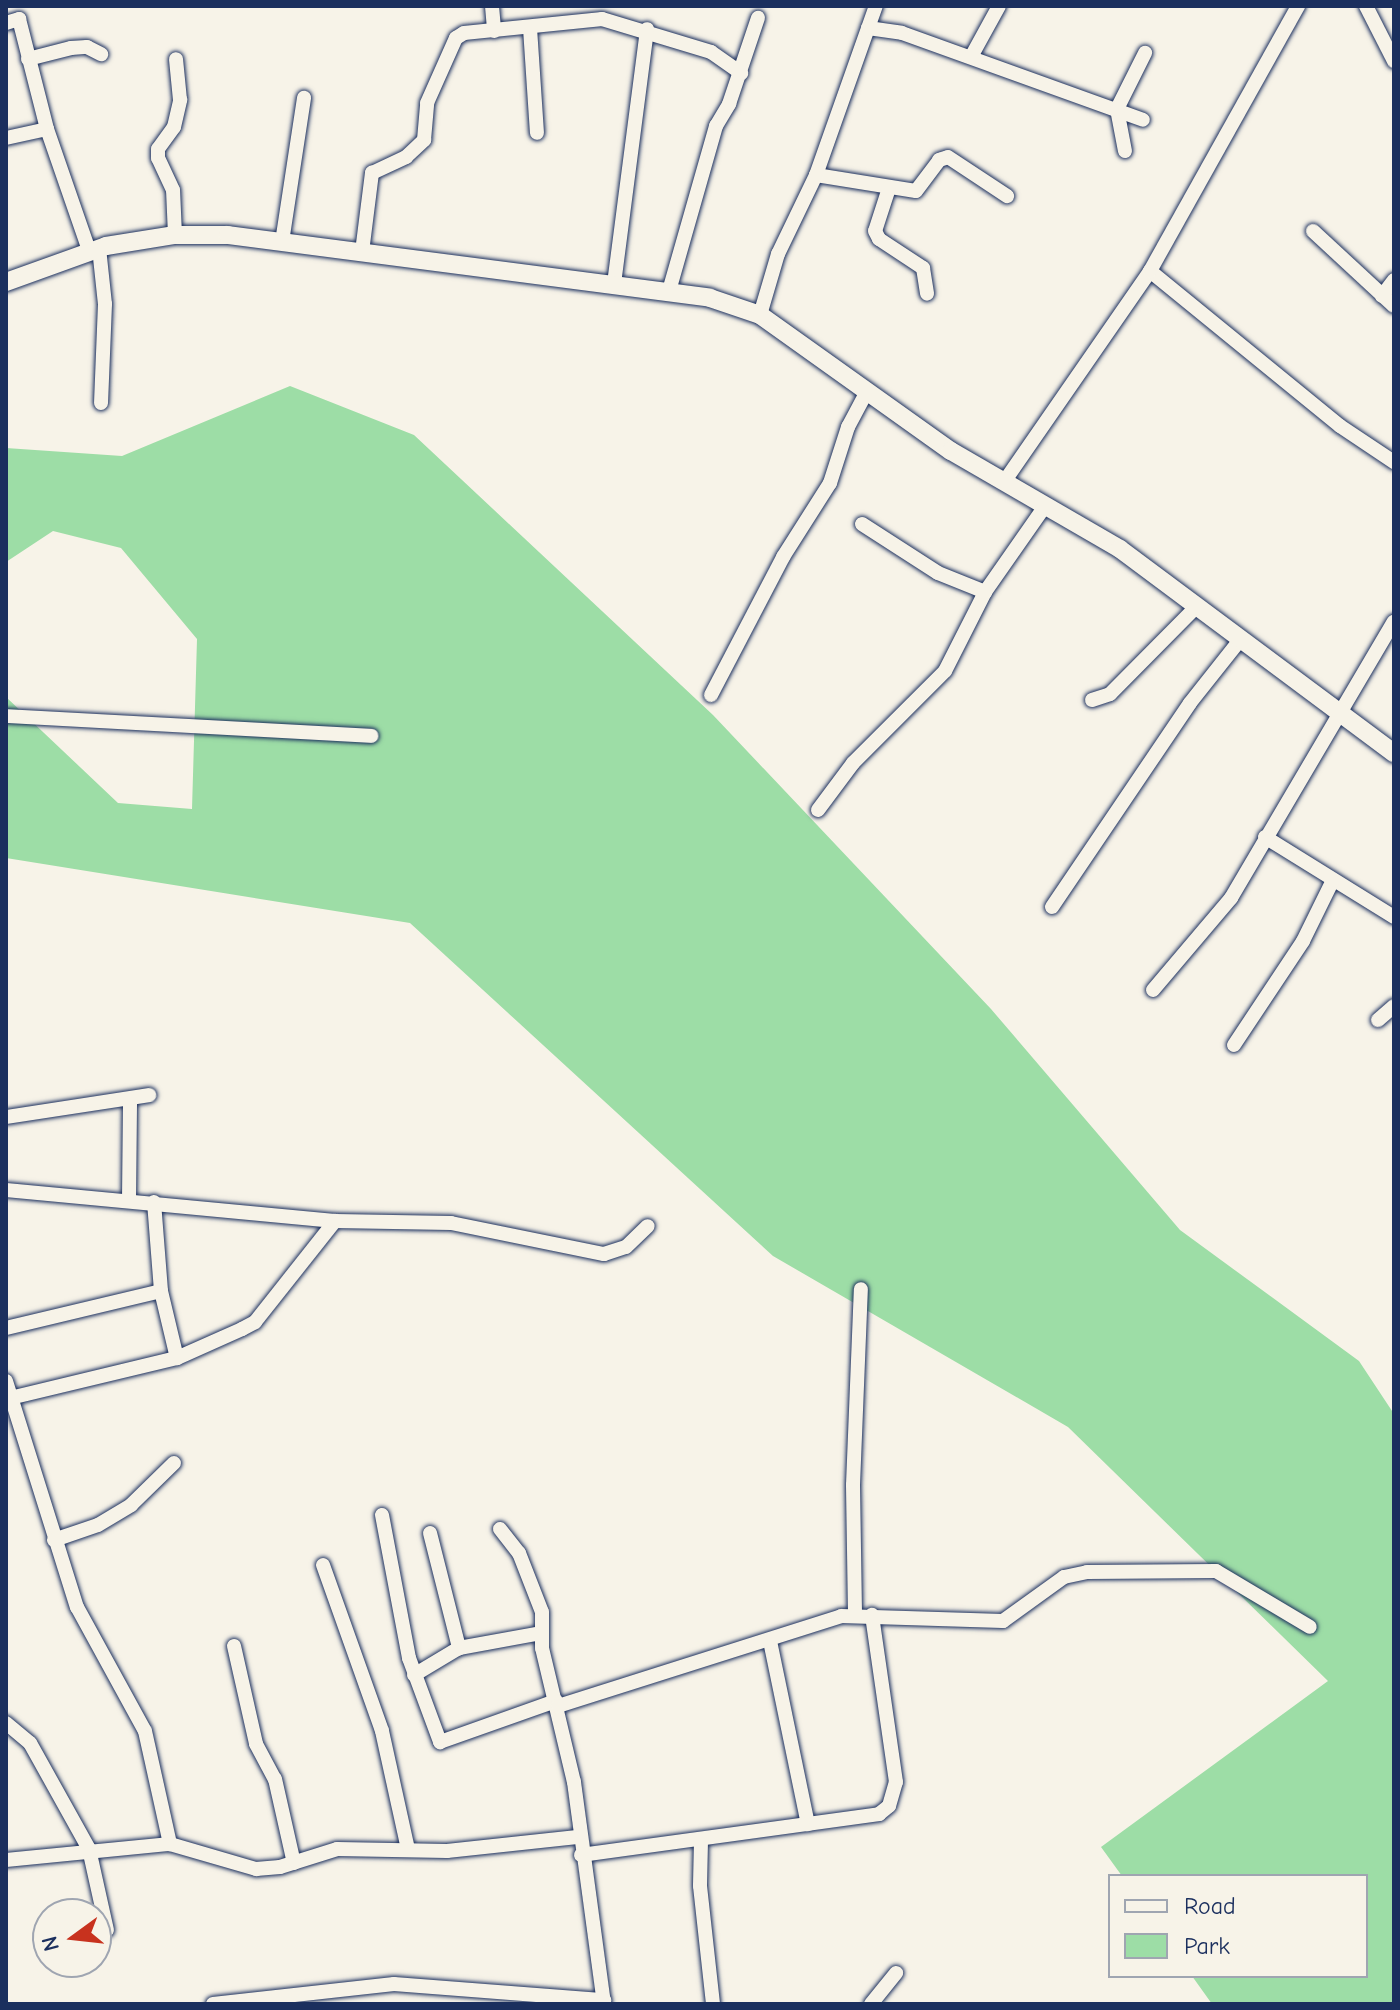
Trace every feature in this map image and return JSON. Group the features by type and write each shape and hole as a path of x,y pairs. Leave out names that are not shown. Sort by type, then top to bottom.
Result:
{"street":[{"path":"492,6 494,31"},
{"path":"760,315 778,254 816,175 876,6"},
{"path":"971,57 999,6"},
{"path":"1004,482 1150,271 1298,6"},
{"path":"1366,6 1394,61"},
{"path":"362,252 372,173 406,157 424,140 427,103 456,38 530,28 601,13 711,52 741,73"},
{"path":"16,16 47,129 94,249 105,304 101,403"},
{"path":"669,291 716,126 741,73 758,18"},
{"path":"530,28 537,133"},
{"path":"868,28 902,33 1143,120"},
{"path":"614,284 647,29"},
{"path":"28,59 71,48 87,47 101,54"},
{"path":"1125,151 1117,109 1145,53"},
{"path":"175,235 173,190 158,158 158,149 174,127 180,100 176,59"},
{"path":"282,242 304,98"},
{"path":"6,138 47,129"},
{"path":"816,175 916,191 939,160 948,157 1007,196"},
{"path":"889,188 875,231 879,239 923,268 927,294"},
{"path":"1313,231 1394,306"},
{"path":"6,282 94,249 175,235 282,242 669,291 760,315 866,393 1004,482 1120,549 1394,753"},
{"path":"1150,271 1340,426 1394,462"},
{"path":"1382,296 1394,280"},
{"path":"711,695 783,557 830,483 848,427 866,393"},
{"path":"818,810 853,763 945,671 985,592 1045,506"},
{"path":"862,524 938,573 985,592"},
{"path":"1092,700 1110,694 1197,606"},
{"path":"1153,990 1222,910 1394,621"},
{"path":"1052,907 1190,703 1240,640"},
{"path":"6,716 371,736"},
{"path":"1265,837 1332,882 1394,917"},
{"path":"1234,1045 1303,941 1332,882"},
{"path":"1378,1020 1394,1006"},
{"path":"6,1117 130,1101 149,1095"},
{"path":"129,1200 130,1101"},
{"path":"6,1190 335,1221 451,1223 604,1254 626,1247 648,1226"},
{"path":"154,1202 161,1291 177,1358"},
{"path":"8,1399 177,1358 255,1322 335,1221"},
{"path":"855,1613 853,1485 861,1289"},
{"path":"6,1328 161,1291"},
{"path":"6,1381 8,1399 54,1540 92,1640 122,1682 145,1731 170,1844"},
{"path":"54,1540 98,1525 131,1505 174,1463"},
{"path":"382,1515 414,1675 440,1742 855,1613 992,1624 1012,1616 1073,1574 1199,1569 1236,1580 1310,1627"},
{"path":"213,2004 394,1984 604,2002 577,1837 574,1782 541,1633 542,1612 519,1553 500,1529"},
{"path":"430,1533 459,1648"},
{"path":"323,1565 382,1731 408,1849"},
{"path":"581,1855 701,1841 879,1814 896,1796 872,1615"},
{"path":"414,1675 459,1648 541,1633"},
{"path":"770,1641 808,1824"},
{"path":"234,1646 256,1744 275,1779 294,1863"},
{"path":"6,1723 30,1743 89,1849 100,1898"},
{"path":"6,1860 89,1849 170,1844 256,1869 294,1863 329,1849 447,1851 577,1837"},
{"path":"701,1841 700,1886 713,2004"},
{"path":"871,2004 896,1973"}],"green space":[{"path":"290,386 414,435 713,715 991,1009 1180,1230 1359,1361 1394,1414 1394,2004 1212,2004 1193,1978 1368,1978 1368,1874 1121,1874 1101,1847 1328,1681 1068,1427 773,1256 410,923 6,858 6,697 118,803 192,809 197,639 121,548 53,531 6,562 6,448 122,456"}]}
